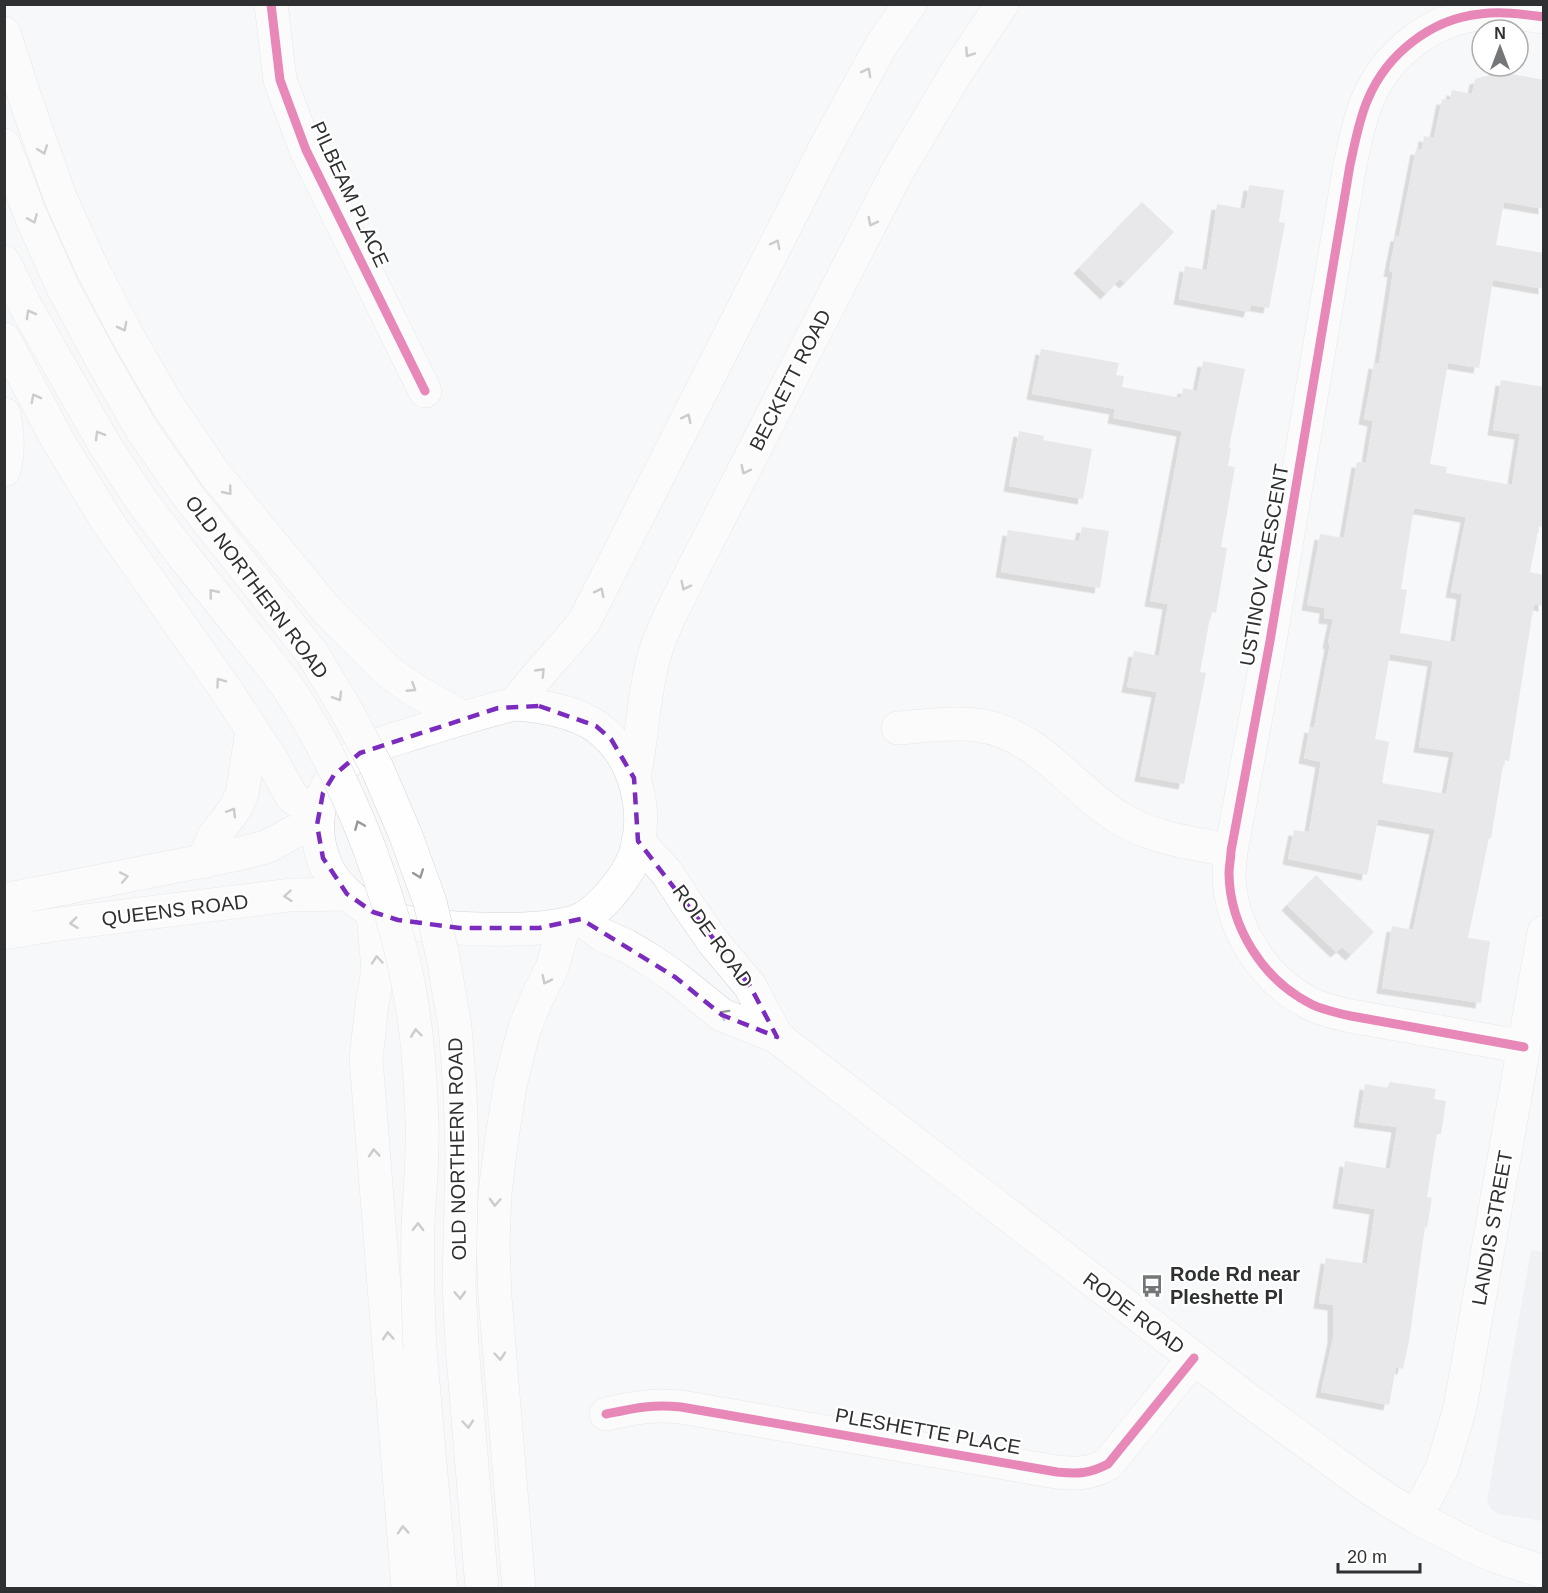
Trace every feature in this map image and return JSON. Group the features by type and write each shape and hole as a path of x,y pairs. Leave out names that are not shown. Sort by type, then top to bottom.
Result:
{"main road":[{"name":"PILBEAM PLACE","path":"271,4 280,80 306,150 425,390"},
{"path":"515,704 531,682 584,622 826,146 882,44 910,4"},
{"name":"BECKETT ROAD","path":"634,778 654,657 673,610 896,174 956,73 1002,4"},
{"name":"USTINOV CRESCENT","path":"1524,1047 1341,1014 1312,1004 1274,978 1247,942 1233,904 1229,873 1350,165 1367,99 1393,59 1412,41 1432,29 1455,19 1478,14 1498,12 1544,17"},
{"path":"4,33 60,197 92,268 167,404 214,473 325,608 389,672 414,690 464,718"},
{"name":"OLD NORTHERN ROAD","path":"4,145 31,216 63,288 142,430 188,496 312,653 345,708 377,768 406,836 430,902 443,957 455,1027 460,1090 462,1156 459,1287 482,1588"},
{"name":"OLD NORTHERN ROAD","path":"4,262 26,308 141,500 288,688 321,743 342,785 387,900 405,968 416,1030 420,1079 422,1143 417,1287 420,1349 441,1588"},
{"path":"4,339 57,439 107,521 224,687 270,757 292,797 318,821"},
{"path":"4,414 8,429 8,446 4,470"},
{"path":"408,1588 366,1059 378,970 360,903 328,871 319,843 318,821 323,793 334,775 360,753 384,743 515,704 539,706 577,717 596,726 611,739 634,778 639,799 640,825 633,859 624,878 600,906 573,922 534,1006 518,1053 510,1086 495,1193 494,1243 495,1298 519,1588"},
{"path":"898,728 976,725 1011,734 1042,754 1107,809 1141,830 1231,851"},
{"path":"203,862 214,836 242,794 252,731"},
{"name":"QUEENS ROAD","path":"4,900 257,850 276,843 318,821"},
{"name":"RODE ROAD","path":"638,841 668,873 714,943 750,986 777,1037"},
{"name":"QUEENS ROAD","path":"4,933 280,896 360,903 398,920 424,925 508,929 539,928 573,922"},
{"name":"RODE ROAD","path":"573,922 625,945 647,958 675,977 722,1015 777,1037 990,1203 1299,1438 1388,1500 1472,1546 1544,1572"},
{"name":"LANDIS STREET","path":"1416,1517 1442,1468 1460,1408 1544,932"},
{"name":"PLESHETTE PLACE","path":"606,1414 645,1406 681,1407 1057,1472 1085,1474 1108,1464 1194,1358"}],"highlighted area":[{"path":"539,706 596,726 611,739 634,778 638,841 750,986 777,1037 722,1015 675,977 581,919 539,928 460,928 398,920 373,912 347,894 323,858 317,825 323,793 334,775 360,753 498,708"}],"shaded area":[{"path":"1531,1250 1544,1252 1543,1521 1498,1514 1490,1508 1487,1501"}],"building":[{"path":"1530,77 1544,80 1544,209 1504,202 1496,245 1544,253 1544,289 1493,280 1479,368 1448,363 1430,464 1447,467 1446,473 1512,485 1520,434 1493,430 1501,380 1544,387 1544,527 1539,526 1530,572 1544,575 1544,606 1534,604 1509,761 1504,760 1491,838 1489,838 1468,938 1490,941 1481,1003 1382,988 1392,926 1413,930 1435,829 1378,819 1367,875 1288,859 1294,830 1309,832 1321,762 1304,758 1310,727 1314,728 1333,619 1324,618 1325,608 1307,605 1320,534 1344,538 1357,462 1366,463 1373,421 1364,419 1374,363 1379,364 1393,272 1389,271 1396,236 1399,236 1416,149 1422,150 1424,136 1434,138 1442,99 1450,100 1452,90 1472,94 1475,79 1479,78","holes":["1414,508 1466,517 1451,592 1462,594 1455,642 1400,633 1407,590 1401,589","1390,654 1433,661 1419,747 1454,752 1446,794 1382,783 1389,742 1375,739"]},
{"path":"1249,185 1284,190 1279,222 1285,223 1269,308 1251,305 1249,312 1179,299 1185,266 1207,270 1217,204 1245,209"},
{"path":"1142,202 1174,232 1125,283 1120,279 1106,294 1079,268"},
{"path":"1041,349 1119,363 1116,375 1124,376 1122,387 1181,398 1183,388 1197,391 1203,361 1245,369 1229,447 1231,448 1228,466 1235,467 1221,547 1227,548 1216,613 1211,612 1200,672 1206,673 1184,784 1140,776 1157,692 1127,687 1134,651 1159,656 1168,604 1150,601 1182,431 1113,418 1115,409 1032,394"},
{"path":"1019,431 1044,436 1043,440 1092,449 1083,499 1009,486"},
{"path":"1082,527 1109,531 1100,588 1001,572 1008,530 1079,541"},
{"path":"1316,875 1374,932 1351,955 1342,947 1336,952 1287,905"},
{"path":"1390,1082 1436,1089 1434,1099 1446,1101 1441,1134 1437,1134 1427,1197 1432,1198 1427,1228 1425,1227 1409,1341 1403,1369 1396,1367 1389,1405 1321,1392 1333,1338 1333,1305 1319,1303 1326,1258 1367,1264 1375,1209 1338,1203 1345,1161 1390,1169 1397,1127 1359,1122 1365,1084 1387,1088"}],"cycle path":[{"path":"271,4 280,80 306,150 425,391"},
{"path":"1524,1047 1351,1016 1311,1004 1278,981 1252,950 1235,913 1229,874 1231,851 1270,641 1350,165 1365,107 1376,83 1387,67 1399,54 1428,31 1462,17 1488,13 1544,17"},
{"path":"606,1414 652,1406 681,1407 1057,1472 1083,1472 1108,1464 1194,1358"}],"place":[{"name":"Rode Rd near Pleshette Pl","path":"1152,1286"}]}
